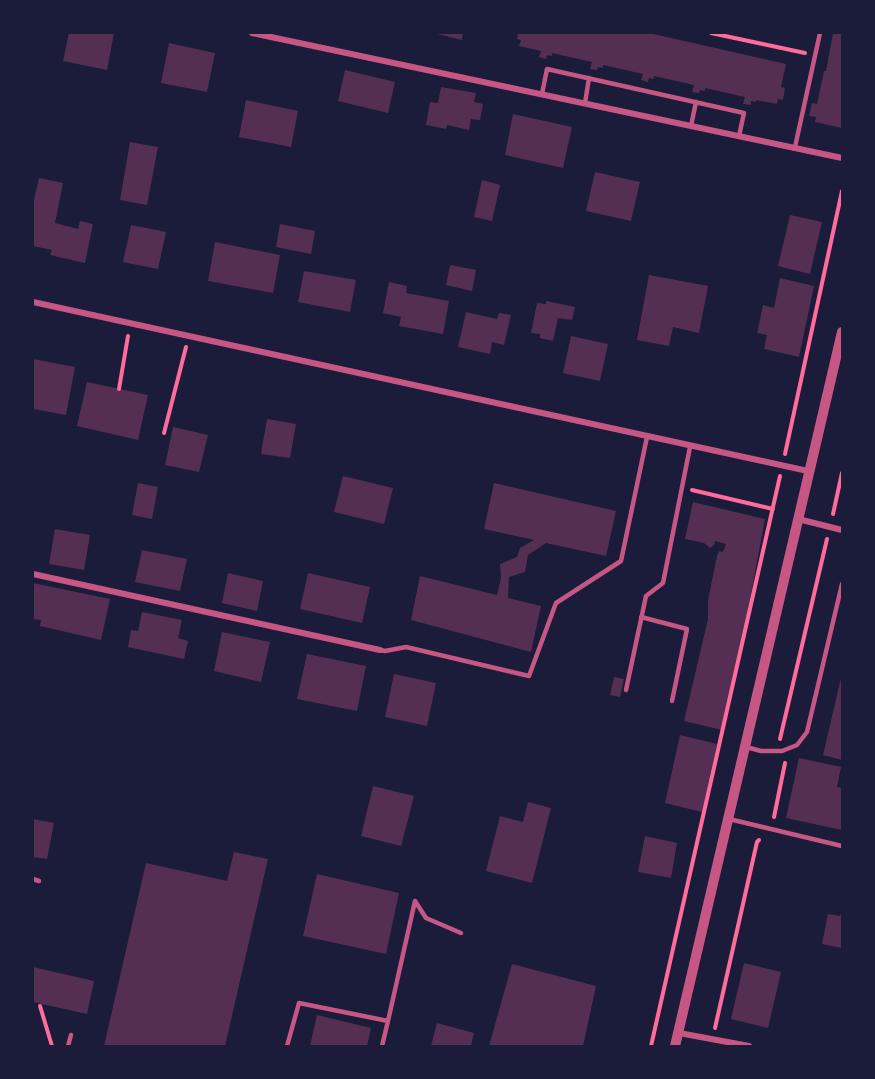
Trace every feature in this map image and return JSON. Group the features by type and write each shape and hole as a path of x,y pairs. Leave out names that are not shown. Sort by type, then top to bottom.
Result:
{"street":[{"path":"252,33 842,158"},
{"path":"33,302 808,471"},
{"path":"675,1046 842,332"},
{"path":"798,519 842,530"},
{"path":"33,574 380,650"},
{"path":"679,1033 749,1046"}],"lane":[{"path":"795,147 820,33"},
{"path":"542,94 547,69 744,113 739,136"},
{"path":"585,103 589,78"},
{"path":"691,126 696,102"},
{"path":"380,650 406,647 529,676 556,603 621,561 647,437"},
{"path":"626,690 646,596 663,583 690,447"},
{"path":"746,747 761,751 782,751 797,745 807,732 842,584"},
{"path":"641,617 687,629 672,701"},
{"path":"729,819 842,846"},
{"path":"382,1046 415,901 426,918 461,933"},
{"path":"287,1046 299,1003 388,1021"},
{"path":"68,1046 71,1035"}],"path":[{"path":"711,33 815,55"},
{"path":"651,1046 842,191"},
{"path":"119,389 130,323"},
{"path":"165,433 188,336"},
{"path":"699,492 773,508"},
{"path":"40,1006 52,1046"}],"building":[{"path":"69,33 114,33 107,70 63,61"},
{"path":"433,33 463,33 462,40"},
{"path":"518,33 649,33 786,64 781,87 785,88 783,100 778,99 777,104 756,100 756,102 751,101 751,105 743,104 745,97 705,88 705,91 700,90 699,93 692,92 694,85 654,76 654,79 649,78 648,82 641,80 643,74 603,65 603,68 598,67 597,70 590,69 592,62 552,53 552,56 547,55 546,59 539,57 541,51 519,46 521,40 517,39"},
{"path":"833,33 842,33 842,128 815,122 816,117 809,116 812,103 817,104"},
{"path":"169,43 215,53 207,92 161,83"},
{"path":"345,70 395,82 388,113 338,101"},
{"path":"441,87 476,93 474,102 483,104 480,120 471,119 469,130 447,125 446,129 426,125 430,102 438,103"},
{"path":"246,100 298,111 291,147 239,137"},
{"path":"513,114 572,127 563,168 505,155"},
{"path":"130,142 158,147 147,205 120,200"},
{"path":"595,172 640,182 631,221 586,211"},
{"path":"39,178 63,183 55,223 78,229 80,221 93,224 85,263 50,255 52,250 33,246 33,204"},
{"path":"482,180 500,185 492,221 474,217"},
{"path":"790,215 822,222 810,274 778,266"},
{"path":"280,224 315,231 311,254 276,247"},
{"path":"131,225 166,232 158,269 123,262"},
{"path":"215,242 280,255 273,293 208,281"},
{"path":"450,265 476,270 472,291 446,285"},
{"path":"304,271 356,280 350,312 298,302"},
{"path":"649,275 708,286 699,333 673,327 669,346 637,340"},
{"path":"780,278 814,286 799,357 764,349 767,335 757,333 763,305 774,308"},
{"path":"389,282 407,286 406,293 449,301 443,334 399,326 401,317 383,313"},
{"path":"546,301 575,307 572,320 558,318 553,341 540,338 540,334 531,333 537,303 546,304"},
{"path":"466,312 497,319 499,313 511,315 504,345 492,342 490,354 458,347"},
{"path":"571,336 608,344 600,381 563,373"},
{"path":"33,359 75,367 66,415 33,409"},
{"path":"87,382 148,395 138,440 77,426"},
{"path":"267,419 296,424 290,458 261,454"},
{"path":"173,427 208,435 199,472 165,465"},
{"path":"343,476 393,488 384,524 334,512"},
{"path":"138,483 158,487 152,519 132,515"},
{"path":"494,483 616,511 606,556 546,543 528,555 525,572 509,577 508,598 541,606 531,652 411,620 420,576 497,595 501,578 500,564 517,557 520,548 534,540 484,529"},
{"path":"693,502 765,519 722,730 684,721 708,619 708,600 717,556 719,551 723,552 726,544 715,541 710,548 704,543 685,539"},
{"path":"55,529 90,535 84,570 49,564"},
{"path":"142,550 187,559 180,591 135,582"},
{"path":"228,573 263,581 257,611 222,603"},
{"path":"308,573 370,587 362,623 300,609"},
{"path":"33,583 110,599 101,640 40,626 41,620 33,619"},
{"path":"142,612 182,620 178,638 188,641 184,659 128,647 131,630 138,631"},
{"path":"222,632 270,642 261,682 214,671"},
{"path":"307,654 366,666 357,711 297,699"},
{"path":"394,674 436,683 427,726 385,717"},
{"path":"614,677 624,679 620,697 610,695"},
{"path":"842,678 842,760 823,755"},
{"path":"680,735 717,744 702,812 665,803"},
{"path":"799,758 841,767 837,787 842,788 842,830 786,818"},
{"path":"373,786 414,796 401,846 361,836"},
{"path":"528,802 551,808 532,883 486,871 500,816 523,822"},
{"path":"33,819 54,823 47,859 33,857"},
{"path":"645,836 677,843 671,878 638,872"},
{"path":"234,852 268,859 225,1046 104,1046 146,863 227,881"},
{"path":"317,874 399,893 386,954 303,936"},
{"path":"842,912 842,948 822,944 828,914 840,916"},
{"path":"744,963 781,972 768,1028 731,1019"},
{"path":"512,964 596,986 583,1046 489,1046"},
{"path":"33,967 94,981 87,1014 33,1002"},
{"path":"317,1015 371,1028 367,1046 310,1046"},
{"path":"437,1023 474,1033 471,1046 431,1046"}]}
